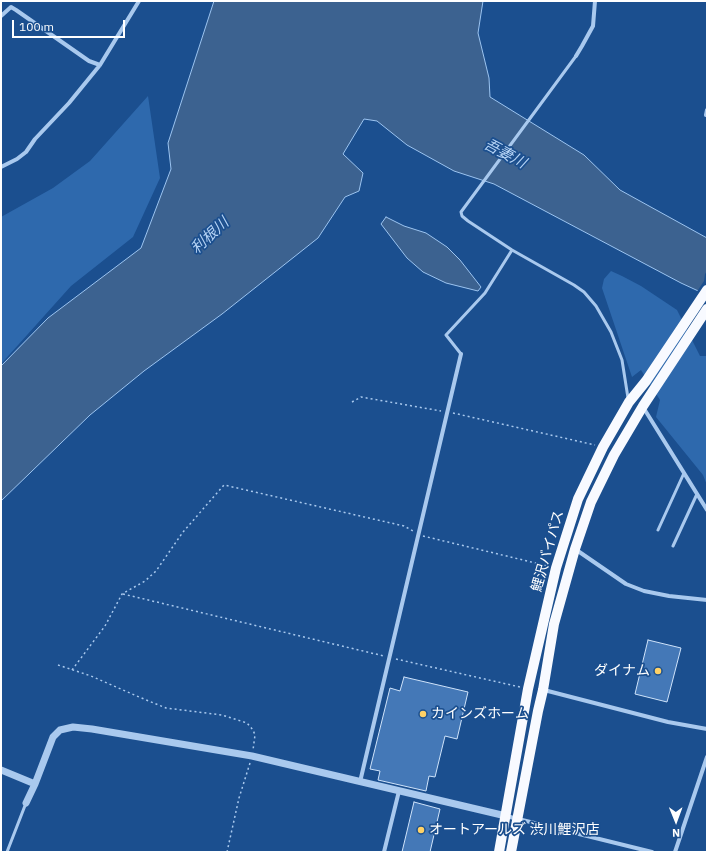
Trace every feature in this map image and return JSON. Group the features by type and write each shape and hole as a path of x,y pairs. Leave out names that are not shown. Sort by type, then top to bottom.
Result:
{"highway":[{"name":"鯉沢バイパス","path":"499,852 528,689 556,568 578,499 603,447 629,402 646,381 707,290"},
{"name":"鯉沢バイパス","path":"511,852 543,690 554,624 575,549 591,502 614,455 643,406 707,308"}],"street":[{"path":"1,167 17,159 26,152 35,140 70,103 100,65 139,1"},
{"path":"576,56 593,26 595,1"},
{"path":"1,16 11,8 16,10 89,61 100,65"},
{"path":"360,782 461,354"},
{"path":"643,406 707,510"},
{"path":"575,549 626,584 644,591 669,596 707,600"},
{"path":"543,690 668,722 707,729"},
{"path":"26,803 53,737 60,730 73,727 92,728 252,756 652,852"},
{"path":"675,852 706,765 707,757"},
{"path":"1,770 35,784"},
{"path":"384,852 399,791"}],"lane":[{"path":"576,56 461,212 462,216 468,221 512,250 584,292 596,306 611,332 622,360 626,392 629,402"},
{"path":"461,354 446,335 485,293 512,250"},
{"path":"658,530 684,472"},
{"path":"673,546 697,494"},
{"path":"8,852 26,803"}],"path":[{"path":"352,402 361,397 448,412 603,447"},
{"path":"72,670 105,626 122,594 145,581 156,571 183,532 224,485 404,526 419,535 556,568"},
{"path":"122,594 528,689"},
{"path":"58,665 91,676 138,698 166,708 222,715 246,723 253,730 255,735 252,756 239,798 227,852"}],"shaded area":[{"path":"148,96 160,178 133,237 71,286 1,364 1,217 53,188 90,161"},
{"path":"611,271 641,286 677,310 700,356 707,356 707,485 703,475 656,417 660,400 641,370 632,377 602,288 604,279"}],"water":[{"path":"214,1 483,1 478,33 489,78 490,97 584,155 620,190 707,238 707,295 681,283 494,184 454,171 407,145 377,121 364,119 343,154 363,173 359,191 345,197 318,238 222,314 144,371 90,415 1,501 1,366 48,318 141,248 171,169 168,143"},
{"path":"386,217 404,226 426,233 447,247 460,260 481,287 478,291 446,283 423,272 407,258 381,224"}],"pier":[{"path":"707,271 707,297 696,293 704,281"}],"building":[{"name":"ダイナム","path":"648,640 681,648 667,702 635,694"},
{"name":"カインズホーム","path":"404,677 468,692 457,739 445,736 435,777 429,776 426,791 378,780 380,771 370,769 390,688 400,691"},
{"name":"オートアールズ 渋川鯉沢店","path":"414,802 440,809 430,852 402,852"}],"place":[{"name":"ダイナム","path":"658,671"},
{"name":"カインズホーム","path":"423,714"},
{"name":"オートアールズ 渋川鯉沢店","path":"421,830"}],"water label":[{"name":"吾妻川","path":"505,154"},
{"name":"利根川","path":"210,236"}]}
